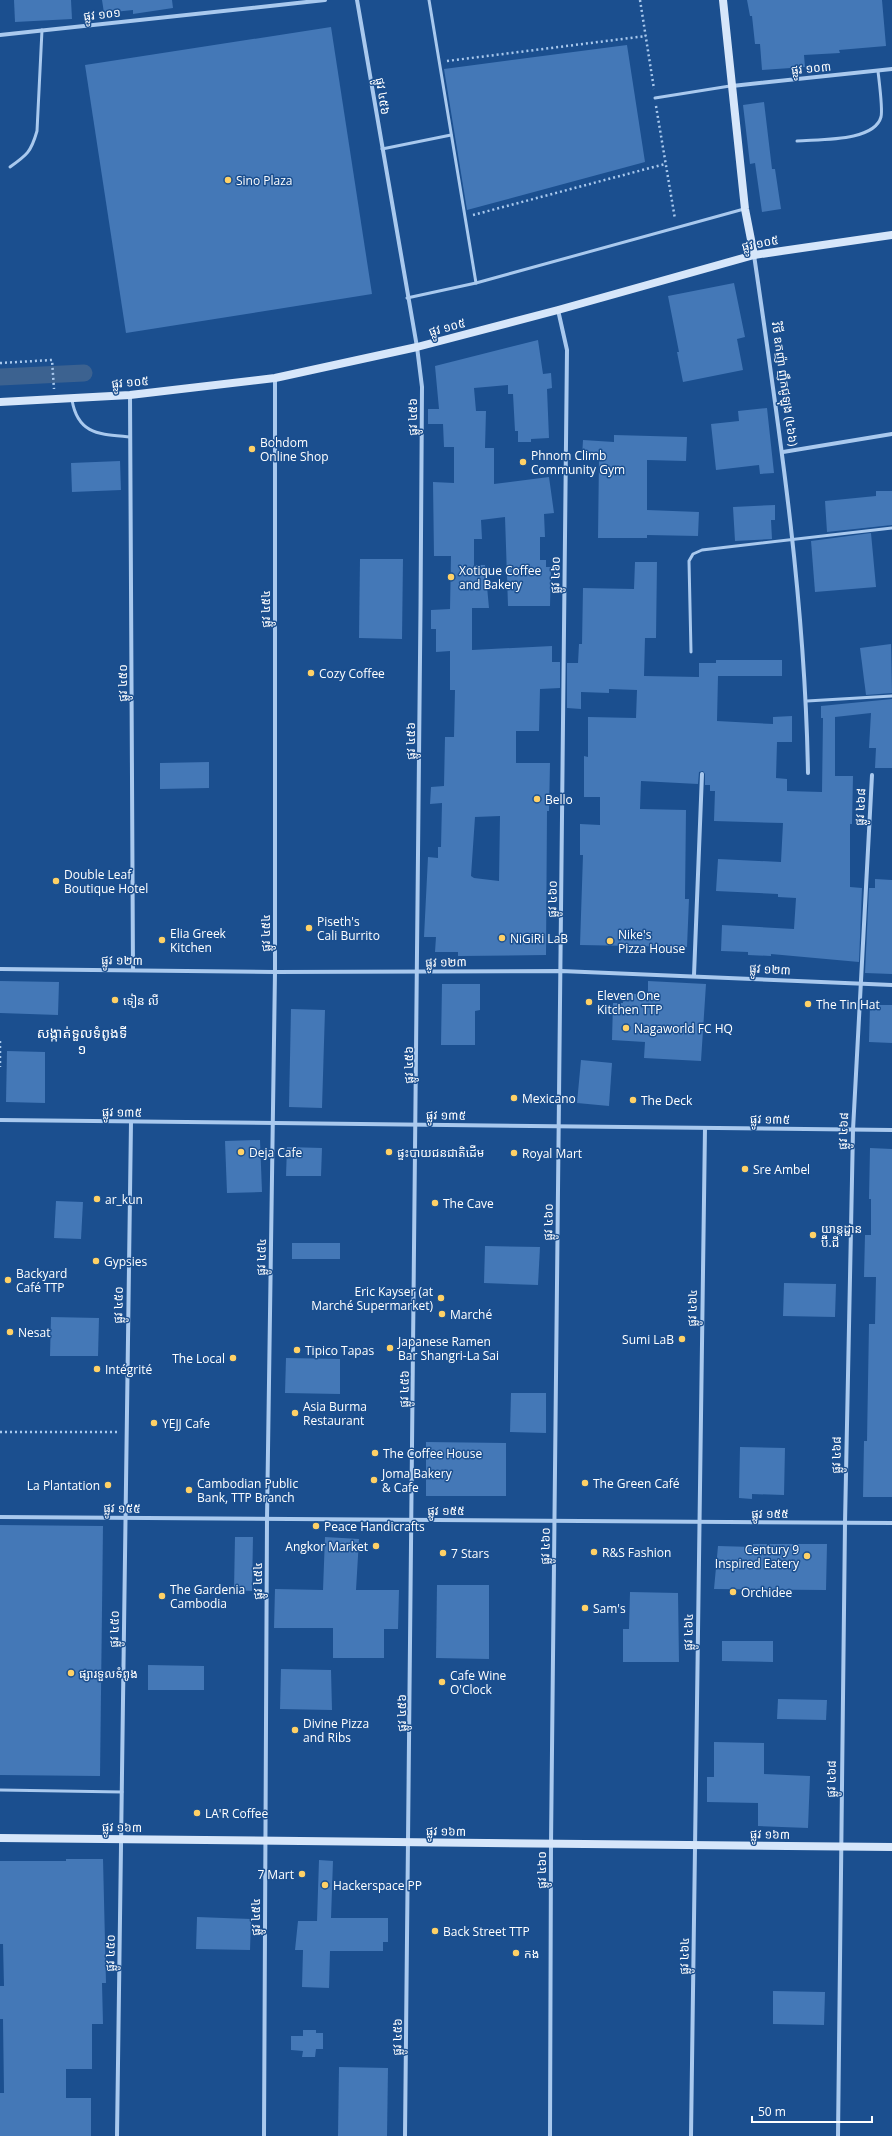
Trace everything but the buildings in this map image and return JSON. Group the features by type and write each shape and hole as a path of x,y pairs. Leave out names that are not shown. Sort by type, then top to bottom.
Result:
{"street":[{"name":"ផ្លូវ ១០១","path":"0,35 325,0"},
{"name":"ផ្លូវ ៤៥៦","path":"357,0 407,298 417,348 422,386 418,1125 410,1842 405,2136"},
{"name":"វិថី ឧកញ៉ា ញឹកជូឡុង (៤៦៦)","path":"723,0 746,209 783,452 793,540 807,701 808,773"},
{"name":"ផ្លូវ ១០៣","path":"732,86 892,69"},
{"name":"ផ្លូវ ១០៥","path":"0,402 130,395 275,378 417,348 558,310 754,254 892,235"},
{"name":"ផ្លូវ ៤៦០","path":"550,2136 551,1844 567,350 558,310"},
{"name":"ផ្លូវ ៤៥៤","path":"264,2136 267,1519 274,972 275,378"},
{"name":"ផ្លូវ ៤៥០","path":"130,395 133,970"},
{"path":"783,452 892,434"},
{"path":"694,975 702,774"},
{"name":"ផ្លូវ ៤៦៨","path":"838,2136 840,1847 853,1130 859,984 872,775"},
{"name":"ផ្លូវ ១២៣","path":"0,969 418,973 561,971 694,975 892,985"},
{"name":"ផ្លូវ ១៣៥","path":"0,1120 892,1130"},
{"name":"ផ្លូវ ៤៥០","path":"117,2136 131,1122"},
{"name":"ផ្លូវ ៤៦៤","path":"691,2136 705,1128"},
{"name":"ផ្លូវ ១៥៥","path":"0,1516 892,1523"},
{"name":"ផ្លូវ ១៦៣","path":"0,1838 892,1847"}],"lane":[{"path":"429,0 476,283"},
{"path":"10,167 28,154 32,147 36,131 42,30"},
{"path":"797,141 855,136 868,132 875,127 881,116 878,71"},
{"path":"655,98 732,86"},
{"path":"382,149 451,135"},
{"path":"407,298 476,283 746,209"},
{"path":"72,398 74,412 79,421 89,428 98,434 130,437"},
{"path":"691,652 689,561 693,554 702,550 892,528"},
{"path":"807,701 892,696"},
{"path":"0,1790 122,1792"}],"path":[{"path":"640,0 676,228"},
{"path":"439,62 646,36"},
{"path":"465,217 665,164"},
{"path":"0,363 52,360 54,383"},
{"path":"0,1041 0,1067"},
{"path":"0,1432 127,1432"}],"waterway":[{"path":"0,377 84,373"}],"place":[{"name":"Sino Plaza","path":"228,180"},
{"name":"Bohdom Online Shop","path":"252,449"},
{"name":"Phnom Climb Community Gym","path":"523,462"},
{"name":"Xotique Coffee and Bakery","path":"451,577"},
{"name":"Cozy Coffee","path":"311,673"},
{"name":"Bello","path":"537,799"},
{"name":"Double Leaf Boutique Hotel","path":"56,881"},
{"name":"Piseth's Cali Burrito","path":"309,928"},
{"name":"NiGiRi LaB","path":"502,938"},
{"name":"Elia Greek Kitchen","path":"162,940"},
{"name":"Nike's Pizza House","path":"610,941"},
{"name":"ទៀន លី","path":"115,1000"},
{"name":"Eleven One Kitchen TTP","path":"589,1002"},
{"name":"The Tin Hat","path":"808,1004"},
{"name":"Nagaworld FC HQ","path":"626,1028"},
{"name":"Mexicano","path":"514,1098"},
{"name":"The Deck","path":"633,1100"},
{"name":"Deja Cafe","path":"241,1152"},
{"name":"ផ្ទះបាយជនជាតិដើម","path":"389,1152"},
{"name":"Royal Mart","path":"514,1153"},
{"name":"Sre Ambel","path":"745,1169"},
{"name":"ar_kun","path":"97,1199"},
{"name":"The Cave","path":"435,1203"},
{"name":"យាន្ដដ្ឋាន ប៊ី.ជី","path":"813,1235"},
{"name":"Gypsies","path":"96,1261"},
{"name":"Backyard Café TTP","path":"8,1280"},
{"name":"Eric Kayser (at Marché Supermarket)","path":"441,1298"},
{"name":"Marché","path":"442,1314"},
{"name":"Nesat","path":"10,1332"},
{"name":"Sumi LaB","path":"682,1339"},
{"name":"Japanese Ramen Bar Shangri-La Sai","path":"390,1348"},
{"name":"Tipico Tapas","path":"297,1350"},
{"name":"The Local","path":"233,1358"},
{"name":"Intégrité","path":"97,1369"},
{"name":"Asia Burma Restaurant","path":"295,1413"},
{"name":"YEJJ Cafe","path":"154,1423"},
{"name":"The Coffee House","path":"375,1453"},
{"name":"Joma Bakery & Cafe","path":"374,1480"},
{"name":"The Green Café","path":"585,1483"},
{"name":"La Plantation","path":"108,1485"},
{"name":"Cambodian Public Bank, TTP Branch","path":"189,1490"},
{"name":"Peace Handicrafts","path":"316,1526"},
{"name":"Angkor Market","path":"376,1546"},
{"name":"R&S Fashion","path":"594,1552"},
{"name":"7 Stars","path":"443,1553"},
{"name":"Century 9 Inspired Eatery","path":"807,1556"},
{"name":"Orchidee","path":"733,1592"},
{"name":"The Gardenia Cambodia","path":"162,1596"},
{"name":"Sam's","path":"585,1608"},
{"name":"ផ្សារទួលទំពូង","path":"71,1673"},
{"name":"Cafe Wine O'Clock","path":"442,1682"},
{"name":"Divine Pizza and Ribs","path":"295,1730"},
{"name":"LA'R Coffee","path":"197,1813"},
{"name":"7 Mart","path":"302,1874"},
{"name":"Hackerspace PP","path":"325,1885"},
{"name":"Back Street TTP","path":"435,1931"},
{"name":"កង","path":"516,1953"}],"district":[{"name":"សង្កាត់ទួលទំពូងទី ១","path":"82,1040"}]}
